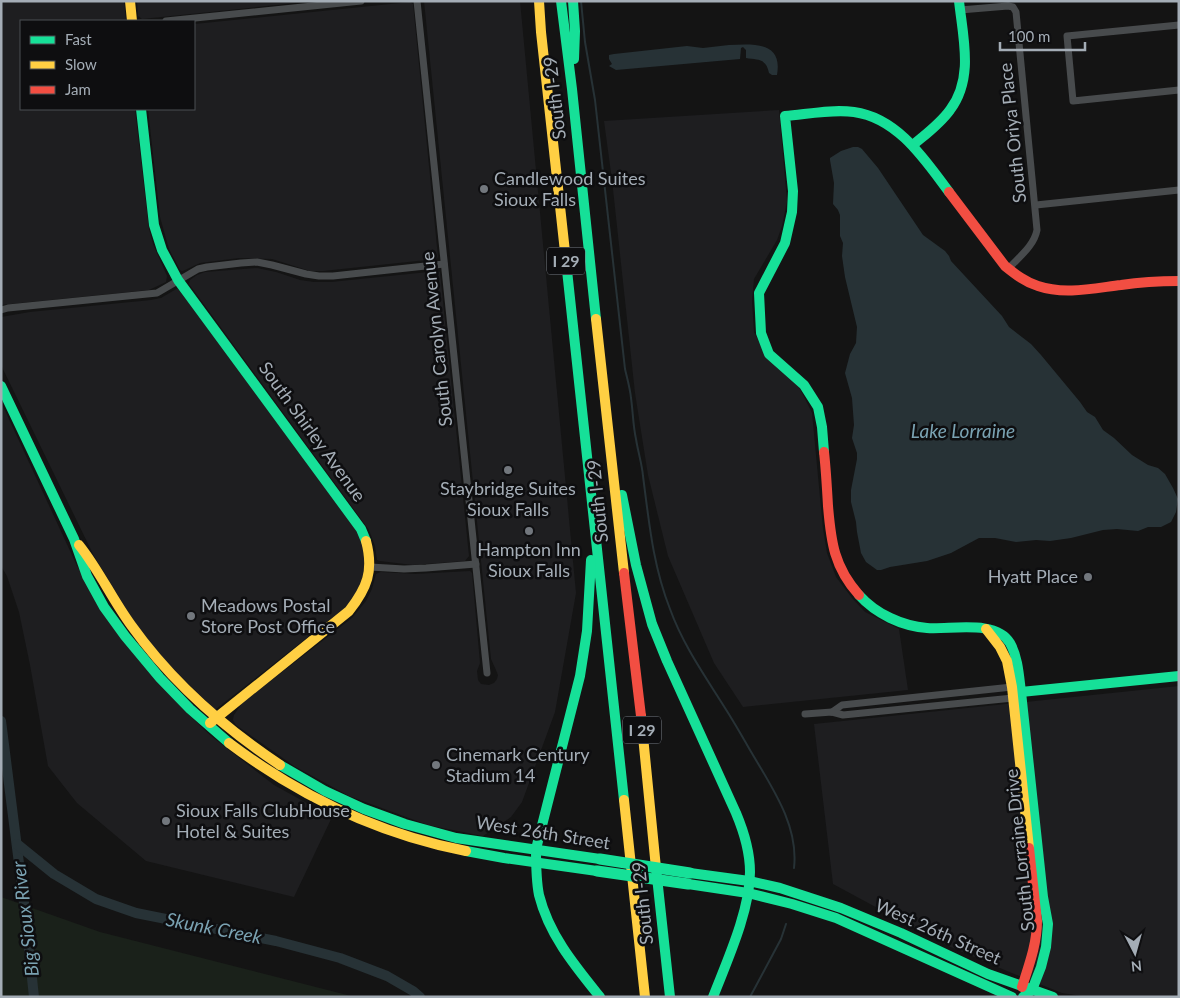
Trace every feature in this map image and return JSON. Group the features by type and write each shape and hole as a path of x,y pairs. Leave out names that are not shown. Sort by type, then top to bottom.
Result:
{"main road":[{"path":"130,1 132,20"},
{"name":"South I-29","path":"537,1 645,997"},
{"name":"South I-29","path":"561,1 670,997"},
{"path":"572,89 575,38 573,1"},
{"path":"959,6 966,63 966,71 959,96 941,122 913,145 1008,269 1028,283 1057,290 1153,281 1179,281"},
{"name":"South Shirley Avenue","path":"141,110 154,225 162,250 178,280 360,528 366,539 370,556 366,587 350,611 212,721"},
{"name":"South Lorraine Drive","path":"913,145 876,117 860,112 845,111 785,116 793,192 792,212 785,243 759,293 762,333 769,354 804,385 818,407 822,427 831,537 846,579 861,599 894,620 914,626 927,628 985,628 1003,635 1010,643 1017,664 1015,692 1037,931 1024,993"},
{"path":"1,386 74,539 91,560 119,607 151,651 212,721"},
{"path":"612,464 624,502 636,565 652,624 740,824 748,851 749,887 744,913 713,997"},
{"path":"590,490 590,584 584,655 536,849 536,862 539,892 550,927 564,952 600,997"},
{"path":"1015,692 1179,676"},
{"name":"West 26th Street","path":"212,721 284,768 359,807 415,827 449,836 536,849 599,865"},
{"name":"West 26th Street","path":"212,721 226,741 270,772 314,799 354,817 411,838 446,847 536,862 599,865 749,887 771,886 842,908 988,974 1024,993 1053,997"},
{"name":"West 26th Street","path":"749,887 792,904 836,918 1012,997"}],"street":[{"path":"176,20 361,1"},
{"name":"South Carolyn Avenue","path":"417,1 487,673"},
{"name":"South Oriya Place","path":"959,6 1008,6 1013,7 1015,10 1038,223 1036,237 1008,269"},
{"path":"1179,25 1067,36 1073,101 1179,90"},
{"path":"1036,205 1179,190"},
{"path":"1,310 157,293 198,269 211,266 257,262 306,274 333,276 444,264"},
{"path":"370,567 422,568 476,564"},
{"path":"805,714 832,712 842,705 1015,692"}],"shaded area":[{"path":"1,1 124,1 126,20 20,20 20,110 135,110 149,229 153,244 167,276 166,282 149,290 1,305"},
{"path":"137,1 315,1 142,19 138,16"},
{"path":"424,1 520,1 576,593 555,712 522,802 511,817 483,836 428,825 349,796 294,766 236,725 233,720 242,703 352,618 366,601 376,574 381,572 415,574 470,571 472,573 480,663 477,671 478,680 481,684 489,685 497,679 498,675 491,659"},
{"path":"410,2 413,4 438,257 436,259 323,271 310,271 272,259 239,258 200,263 185,270 180,270 169,249 160,217 148,110 195,110 195,24"},
{"path":"779,110 787,201 777,240 754,279 752,301 754,332 768,359 797,383 812,413 823,529 827,553 836,577 865,612 899,629 908,690 743,707 714,663 668,556 648,475 635,393 604,121"},
{"path":"257,268 314,282 440,272 469,556 465,561 413,565 377,560 375,546 369,530 189,284 190,280 205,272"},
{"path":"178,288 357,531 363,544 365,557 364,579 350,604 216,709 168,664 136,625 94,556 1,365 1,317 30,312 151,300 161,298"},
{"path":"1,402 77,566 184,710 211,736 274,785 332,817 294,897 146,861 77,803 48,766 19,612 7,576 1,566"},
{"path":"1179,686 1179,997 1088,997 1062,993 946,945 833,884 814,724"},
{"path":"1,897 100,932 355,997 1,997"}],"water":[{"path":"729,45 756,45 771,50 778,64 777,75 769,73 764,62 746,58 746,50 743,47 741,48 740,59 616,70 609,66 612,64 609,55 614,54 687,46 703,48"},
{"name":"Lake Lorraine","path":"853,147 862,149 878,168 923,235 945,251 951,261 1002,316 1009,327 1031,344 1087,412 1095,417 1103,430 1132,455 1148,465 1158,468 1165,474 1178,499 1176,512 1171,522 1161,527 1148,527 1138,531 1103,530 1050,541 1016,542 995,538 979,538 951,553 927,561 881,570 877,570 866,562 861,553 851,502 857,453 852,438 854,425 852,398 845,373 850,354 856,343 857,327 845,277 842,256 843,243 840,236 840,215 833,204 834,183 830,160 830,158 841,151"}],"waterway":[{"path":"581,1 585,42 595,100 625,369 631,394 634,429 659,577 675,622 688,648 738,729 782,806 792,836 794,868"},
{"name":"Big Sioux River","path":"1,721 34,997"},
{"name":"Skunk Creek","path":"17,844 54,874 96,899 136,913 276,941 340,958 387,976 420,997"},
{"path":"750,997 781,939 786,924"}],"traffic: fast":[{"path":"561,1 596,319"},
{"path":"573,1 574,59"},
{"path":"913,145 933,129 946,115 957,98 962,85 965,57 959,1"},
{"path":"141,110 154,225 162,250 178,280 361,529 366,541"},
{"path":"824,452 818,407 804,385 769,354 761,333 759,293 785,243 792,212 793,191 785,116 837,111 854,112 870,116 884,123 909,142 949,192"},
{"path":"566,261 624,800"},
{"path":"1,386 74,539 87,576 104,607 160,678 190,709 229,743"},
{"path":"622,495 636,565 652,624 736,813 748,850 750,872 746,903 737,936 713,997"},
{"path":"591,560 587,631 580,676 536,849 536,866 539,895 549,923 556,937 581,974 600,997"},
{"path":"859,595 873,608 899,622 927,628 984,628 1003,636 1013,648 1019,673 1043,897 1048,924 1046,947 1041,967 1032,990 1023,997"},
{"path":"1016,695 1021,692 1179,676"},
{"path":"280,765 325,791 364,809 405,824 456,838 600,859"},
{"path":"466,851 597,871"},
{"path":"600,859 690,873"},
{"path":"656,868 670,997"},
{"path":"597,871 688,884"},
{"path":"690,873 749,881"},
{"path":"749,881 780,888 841,908 901,933 988,974 1053,997"},
{"path":"688,884 748,893"},
{"path":"748,893 836,918 1012,997"}],"traffic: slow":[{"path":"130,1 132,20"},
{"path":"539,1 566,261"},
{"path":"596,319 624,573"},
{"path":"210,723 349,611 360,595 367,579 369,561 366,541"},
{"path":"79,545 131,625 163,665 218,719 280,765"},
{"path":"986,629 1000,647 1007,661 1012,687 1029,848"},
{"path":"641,716 656,868"},
{"path":"229,743 284,780 342,811 402,835 466,851"},
{"path":"624,800 645,997"}],"traffic: jam":[{"path":"949,192 1005,266 1033,284 1048,289 1069,290 1143,282 1179,281"},
{"path":"824,452 829,519 835,554 844,574 859,595"},
{"path":"624,573 641,716"},
{"path":"1022,987 1037,930 1029,848"}],"place":[{"name":"Candlewood Suites Sioux Falls","path":"484,189"},
{"name":"Staybridge Suites Sioux Falls","path":"508,470"},
{"name":"Hampton Inn Sioux Falls","path":"529,531"},
{"name":"Hyatt Place","path":"1088,577"},
{"name":"Meadows Postal Store Post Office","path":"191,616"},
{"name":"Cinemark Century Stadium 14","path":"436,765"},
{"name":"Sioux Falls ClubHouse Hotel & Suites","path":"166,821"}]}
